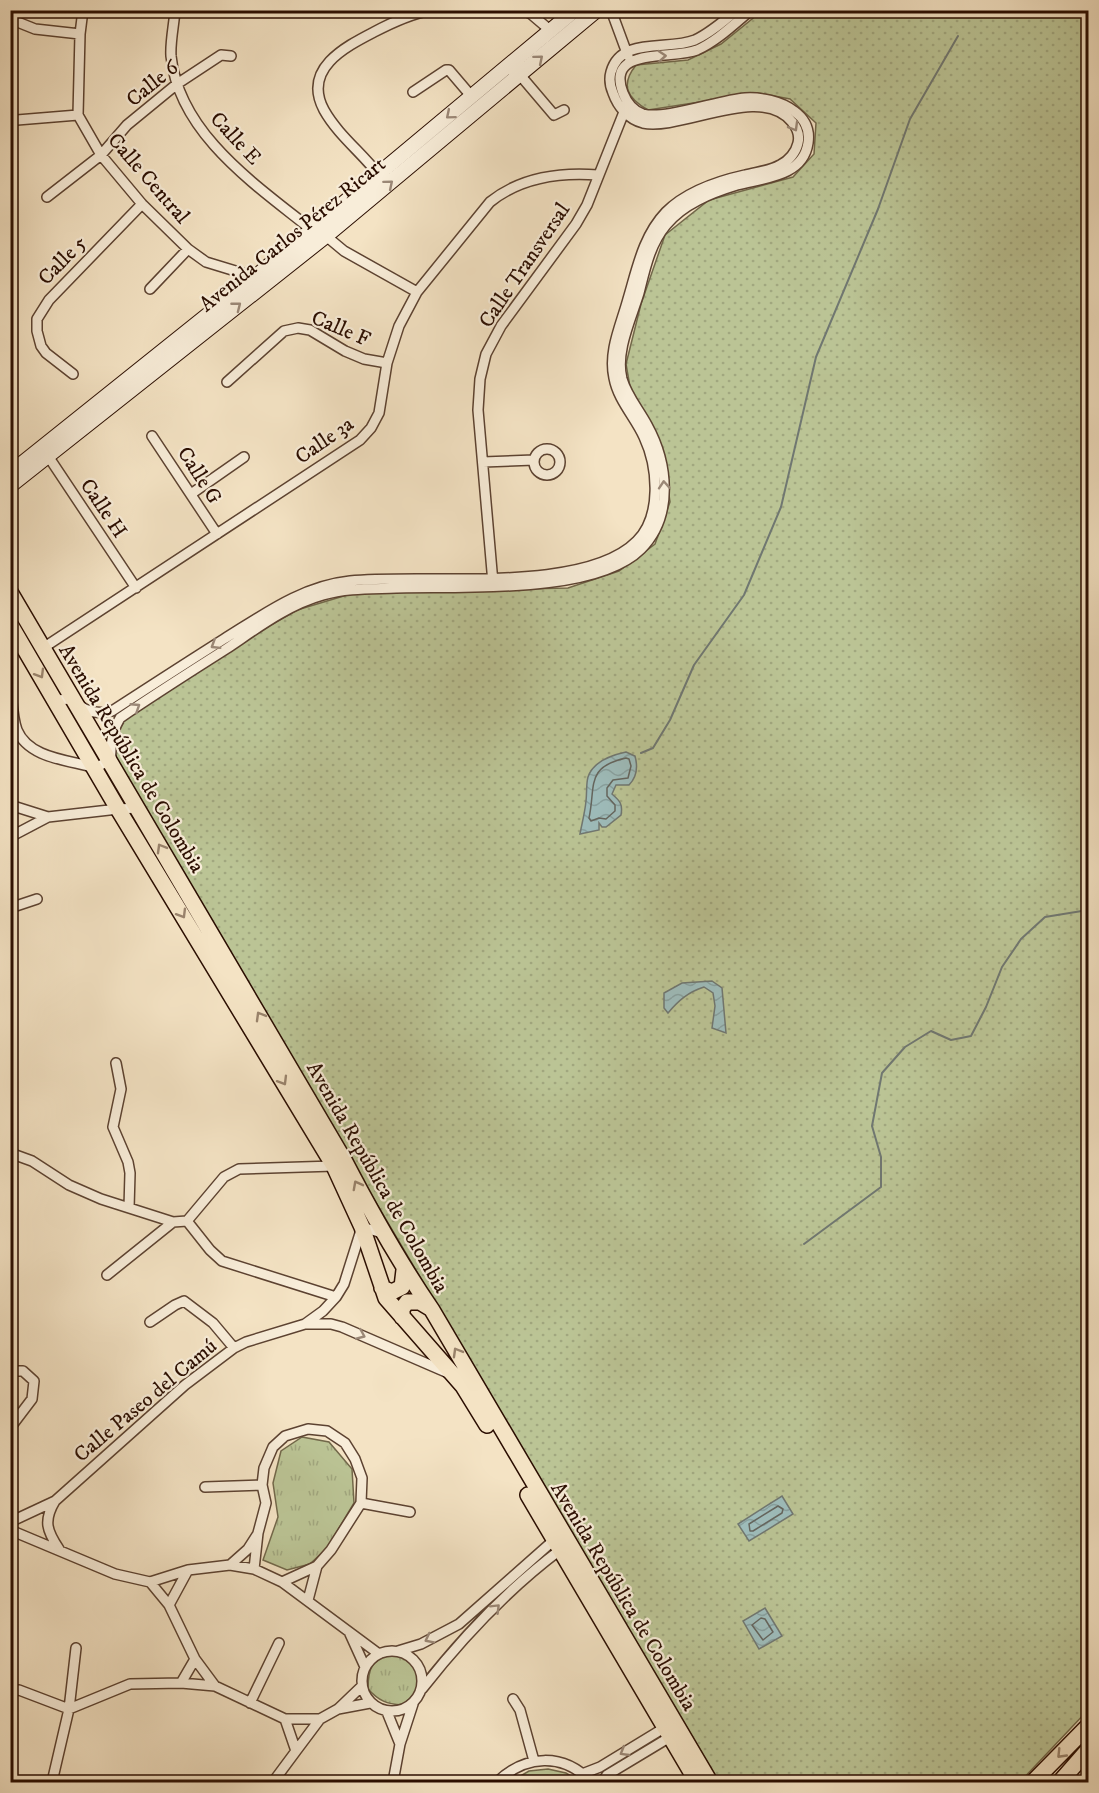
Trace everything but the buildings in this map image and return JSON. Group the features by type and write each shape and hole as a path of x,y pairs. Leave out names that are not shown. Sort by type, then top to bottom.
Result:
{"main road":[{"name":"Avenida Carlos Pérez Ricart","path":"259,282 312,230 575,10"},
{"name":"Avenida Carlos Pérez Ricart","path":"10,486 45,452 259,282 326,236 597,10"},
{"name":"Avenida Carlos Pérez Ricart","path":"10,473 45,452"},
{"name":"Avenida República de Colombia","path":"10,592 338,1150 382,1233 432,1310 710,1782"},
{"name":"Avenida República de Colombia","path":"10,624 16,648 55,700 334,1166 362,1227 386,1298 477,1407 667,1733 698,1782"},
{"path":"382,1288 392,1292 402,1287 404,1270"},
{"path":"402,1317 404,1305 412,1301 420,1302 432,1310"},
{"path":"1033,1782 1089,1726"},
{"path":"1060,1782 1089,1750"}],"street":[{"path":"10,118 17,120 78,115 80,34 83,10"},
{"name":"Calle E","path":"175,10 171,55 177,84 189,112 207,139 260,189 312,230"},
{"path":"378,174 324,110 320,98 321,75 334,55 346,46 399,19 431,10"},
{"path":"523,10 550,31"},
{"path":"611,10 630,61"},
{"path":"10,683 18,731 33,751 96,768 110,760 113,732 120,718 199,661 262,620 322,595 375,584 548,583 597,573 614,567 635,555 645,546 658,526 664,496 662,468 655,440 622,378 618,352 650,253 665,225 684,209 706,196 784,174 800,161 806,152 808,131 799,114 782,104 761,99 743,98 646,119 630,118 612,91 610,82 615,60 625,51 691,41 715,27 737,10"},
{"path":"646,119 629,105 624,96 622,69 630,61 639,57 673,55 698,50 751,10"},
{"path":"10,19 35,29 80,34"},
{"name":"Calle 6","path":"47,196 101,155 127,125 177,84 221,55 231,56"},
{"path":"413,92 449,70 472,97"},
{"path":"520,75 554,115 564,110"},
{"name":"Calle Transversal","path":"493,582 478,410 480,379 486,354 501,326 576,224 624,112"},
{"name":"Calle Central","path":"78,115 101,155 141,204 188,249 206,262 259,282"},
{"name":"Calle 3a","path":"43,648 360,440 371,428 379,413 387,363 399,326 417,292 490,201 503,191 552,176 576,173 598,175"},
{"name":"Calle 5","path":"74,374 46,353 41,346 37,319 49,300 141,204"},
{"path":"326,236 344,251 417,292"},
{"path":"150,289 188,249"},
{"name":"Calle F","path":"227,382 284,331 297,328 310,330 345,351 364,359 387,363"},
{"name":"Calle G","path":"152,436 217,534"},
{"name":"Calle H","path":"45,452 136,588"},
{"path":"190,494 244,457"},
{"path":"483,462 534,460"},
{"path":"55,700 72,699 78,706 87,710 112,711 199,661"},
{"path":"10,805 48,817"},
{"path":"10,837 48,817 118,808 138,808"},
{"path":"10,908 37,898"},
{"path":"116,1063 122,1089 113,1127 128,1162 129,1208"},
{"path":"10,1153 32,1161 69,1185 101,1199 173,1222 187,1221 224,1177 239,1169 334,1166"},
{"path":"187,1221 222,1261 336,1298"},
{"path":"107,1275 173,1222"},
{"path":"362,1227 382,1233"},
{"name":"Calle Paseo del Camú","path":"10,1522 55,1501 185,1385 234,1348 246,1342 305,1324 336,1298 344,1284 362,1227"},
{"path":"150,1322 184,1301 213,1323 234,1348"},
{"path":"305,1324 331,1324 452,1375"},
{"path":"10,1371 23,1371 34,1382 32,1399 10,1428"},
{"path":"255,1569 258,1533 266,1503 262,1485 264,1468 273,1447 285,1436 308,1429 327,1431 345,1443 355,1459 362,1479 361,1503 332,1550 317,1566 282,1582"},
{"path":"206,1486 262,1485"},
{"path":"55,1501 48,1512 48,1530 59,1549"},
{"path":"361,1503 410,1512"},
{"path":"10,1530 115,1574 150,1582 188,1570 231,1565 255,1569 282,1582 379,1654"},
{"path":"231,1565 248,1549 258,1533"},
{"path":"413,1703 397,1712 387,1712 370,1703 362,1686 362,1676 371,1659 379,1654 421,1644 459,1624 557,1545"},
{"path":"393,1782 400,1744 413,1703 422,1689 454,1649 557,1545"},
{"path":"308,1600 317,1566"},
{"path":"169,1605 188,1570"},
{"path":"150,1582 169,1605 195,1659 215,1686"},
{"path":"349,1632 365,1667"},
{"path":"250,1702 279,1643"},
{"path":"52,1782 69,1709 76,1648"},
{"path":"398,1651 415,1661 421,1670 422,1689"},
{"path":"181,1683 195,1659"},
{"path":"10,1691 19,1690 69,1709 130,1684 181,1683 215,1686 285,1719 320,1719"},
{"path":"273,1782 320,1719 338,1709 362,1686"},
{"path":"513,1699 520,1710 534,1761"},
{"path":"338,1709 370,1703"},
{"path":"387,1712 400,1744"},
{"path":"285,1719 296,1751"},
{"path":"582,1773 600,1767 667,1733"},
{"path":"602,1782 607,1775 667,1733"},
{"path":"496,1782 514,1769 534,1761 551,1761 567,1765 582,1773 591,1782"}],"green space":[{"path":"762,11 1088,11 1088,1710 1020,1782 719,1782 114,760 114,743 123,721 203,664 297,610 357,592 568,588 619,571 655,544 670,502 662,447 630,387 626,364 641,304 665,235 709,200 793,177 814,154 816,123 790,99 758,93 648,110 631,96 627,85 628,79 636,65 688,60 721,44"},
{"path":"302,1437 329,1442 352,1469 354,1503 327,1548 310,1564 287,1570 263,1560 278,1517 273,1483 281,1451"},
{"path":"392,1652 411,1662 420,1675 417,1689 402,1705 384,1701 368,1689 372,1666 380,1658"},
{"path":"548,1769 566,1773 581,1782 510,1782 529,1771"}],"water":[{"path":"626,752 635,756 637,768 634,779 629,785 616,785 612,794 620,803 621,815 606,827 602,827 599,823 599,830 580,834 590,772 604,760"},
{"path":"712,981 722,988 726,1033 712,1028 715,1006 713,993 704,987 684,997 668,1013 664,1008 664,993 682,983"},
{"path":"782,1496 793,1514 749,1541 738,1524"},
{"path":"765,1608 782,1636 759,1649 743,1621"}],"waterway":[{"path":"641,753 653,748 670,720 694,665 744,595 781,507 816,357 878,209 910,119 958,36"},
{"path":"804,1244 881,1187 881,1157 872,1126 882,1073 905,1047 931,1031 951,1040 971,1036 1002,967 1021,939 1045,917 1088,910"}]}
